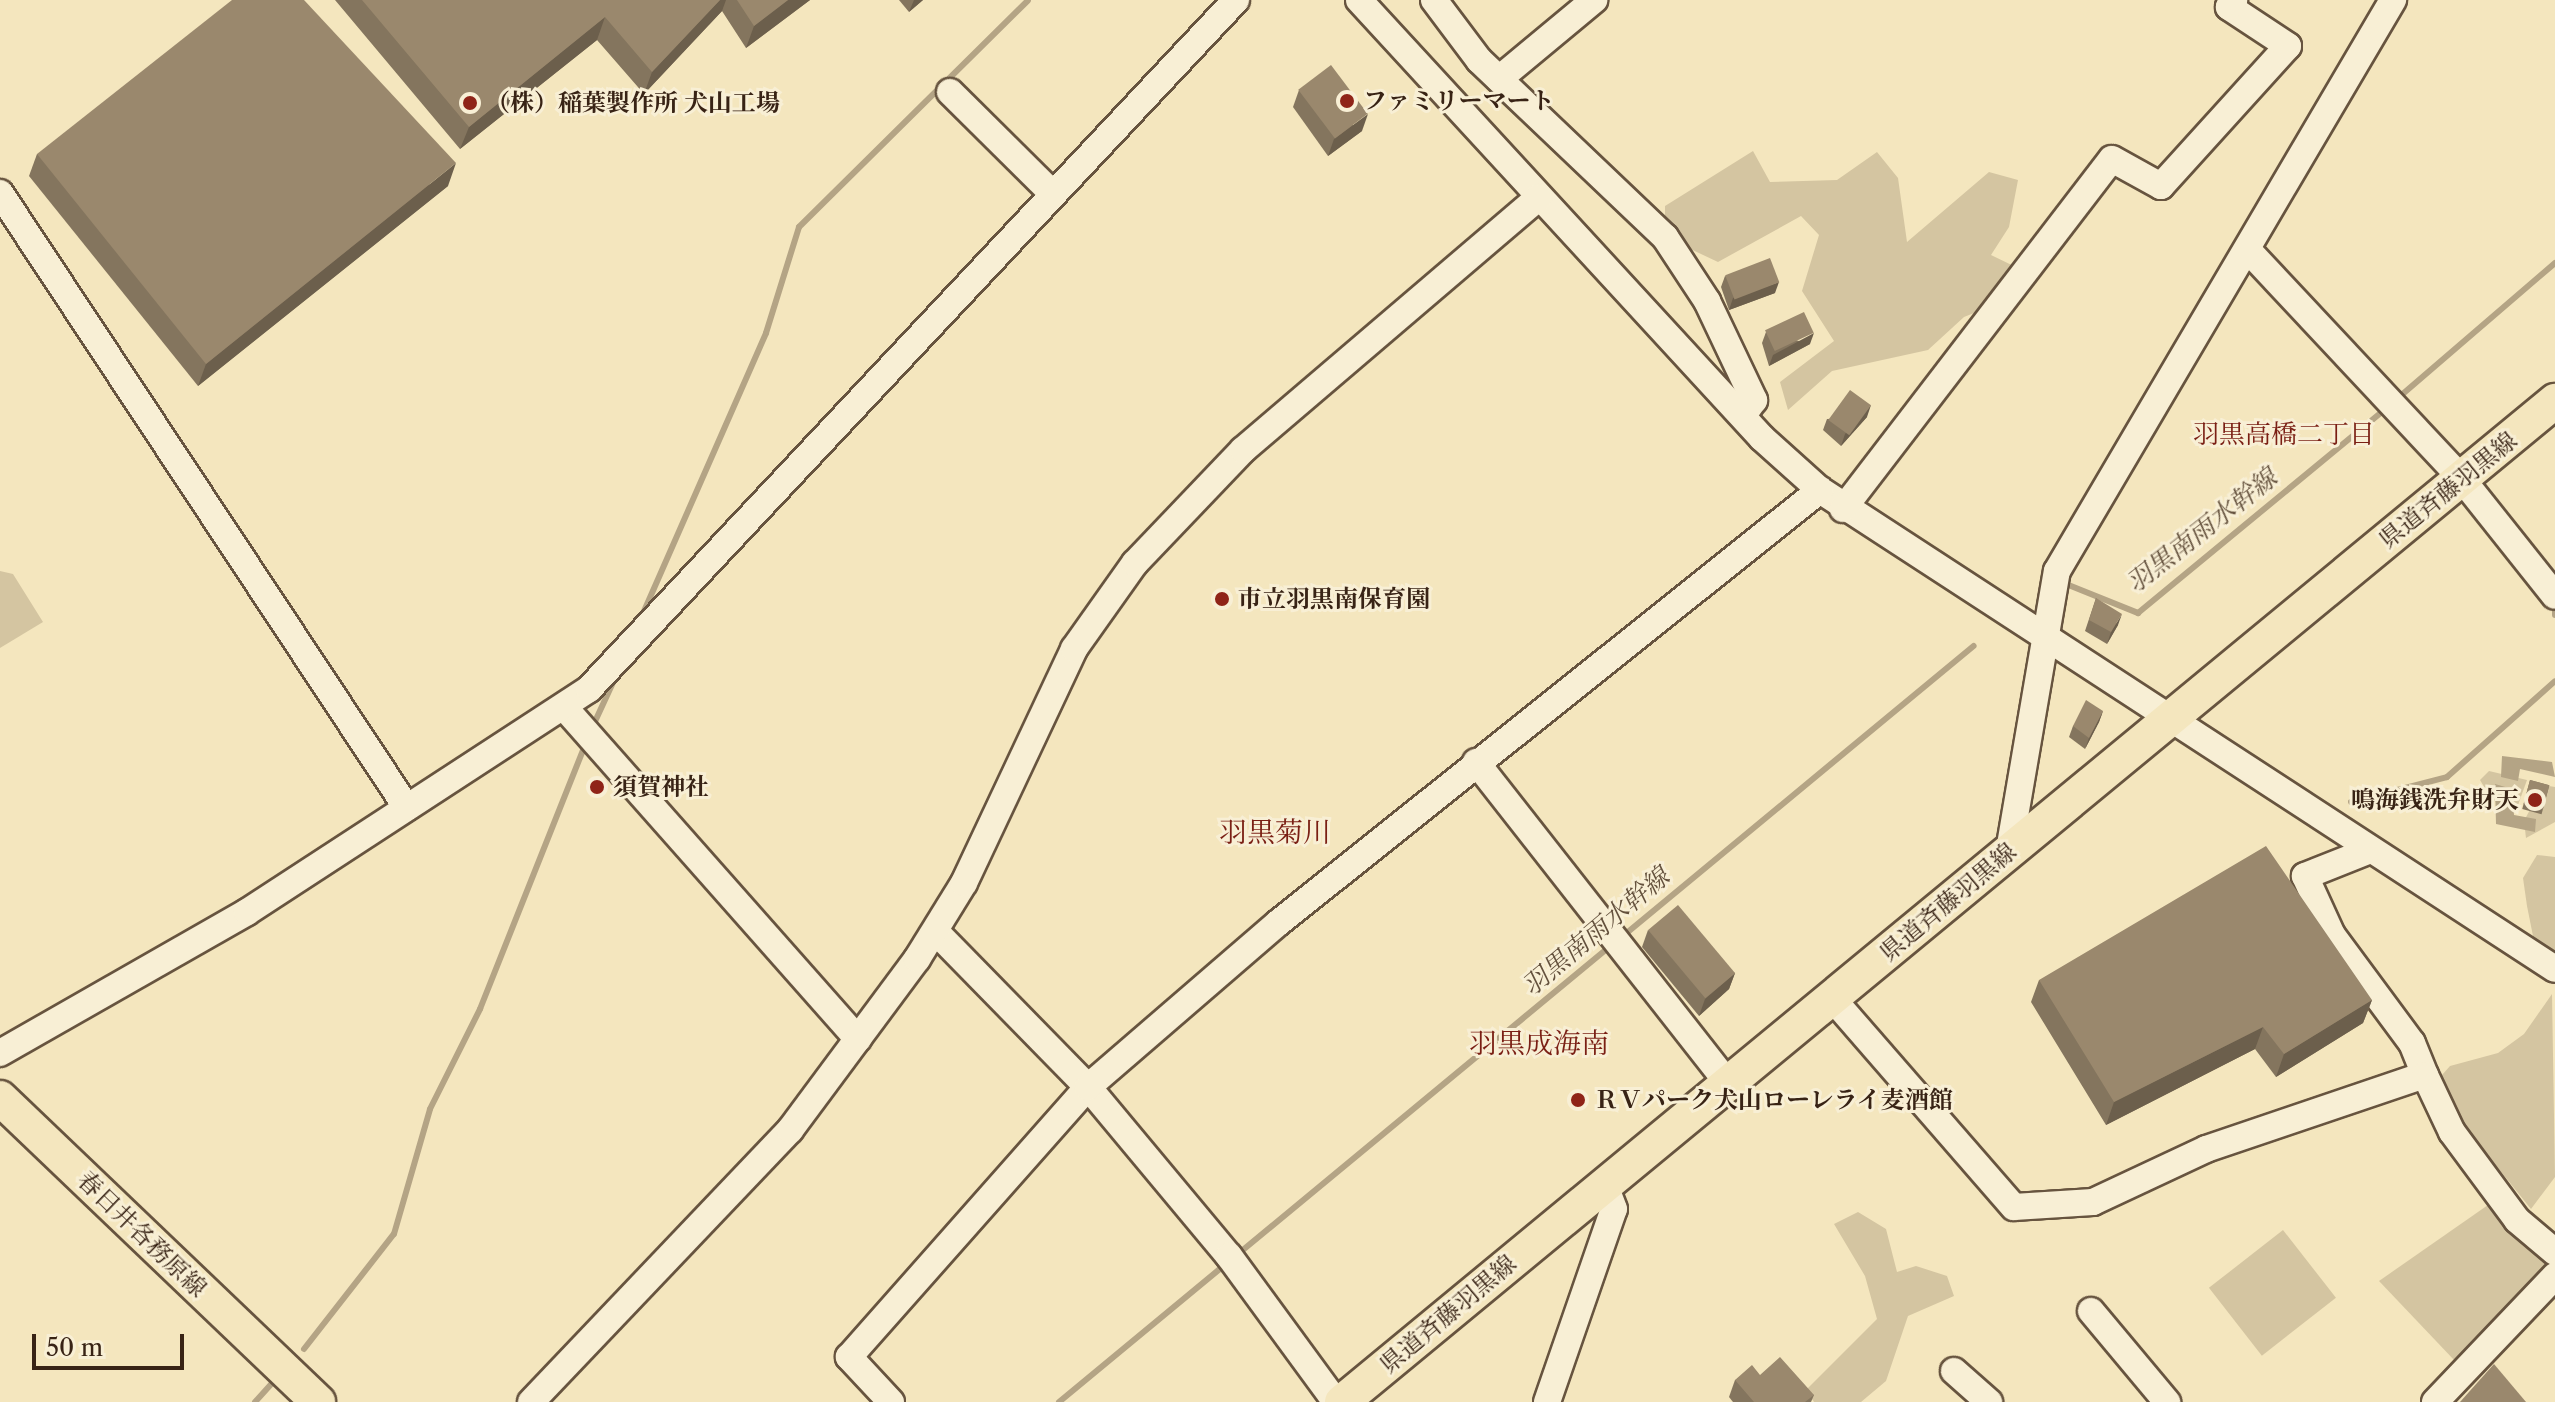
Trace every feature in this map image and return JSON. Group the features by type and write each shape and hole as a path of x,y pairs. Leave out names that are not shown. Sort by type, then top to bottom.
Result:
{"main road":[{"name":"県道斉藤羽黒線","path":"1339,1402 2555,401"},
{"name":"春日井各務原線","path":"0,1098 318,1402"}],"street":[{"path":"0,1053 247,912 565,708 699,575 1236,0"},
{"path":"1359,0 1743,415 1843,509 2165,722 2555,969"},
{"path":"1434,0 1499,79 1665,237 1707,301 1754,400 1743,415"},
{"path":"1499,79 1594,0"},
{"path":"1843,509 2112,159 2161,186 2288,46 2229,7 2234,0"},
{"path":"2009,851 2042,640 2057,571 2393,0"},
{"path":"950,92 1053,194"},
{"path":"0,193 407,808"},
{"path":"531,1402 790,1130 936,932 1074,649 1135,563 1243,450 1539,197"},
{"path":"2248,250 2462,479 2555,596"},
{"path":"891,1402 849,1357 1088,1087 1476,762 1820,490"},
{"path":"565,708 858,1039"},
{"path":"1476,762 1728,1083"},
{"path":"2368,851 2305,876 2332,935 2412,1043 2461,1144 2517,1220 2555,1252"},
{"path":"936,932 1088,1087 1233,1261 1339,1402"},
{"path":"1832,998 2014,1207 2093,1202 2206,1149 2425,1075"},
{"path":"1547,1402 1614,1209 1605,1185"},
{"path":"2435,1402 2555,1276"},
{"path":"2091,1311 2167,1402"},
{"path":"1954,1371 1989,1402"}],"shaded area":[{"path":"1753,151 1770,182 1837,180 1877,152 1898,178 1907,242 1989,172 2018,180 2009,227 1991,255 2024,271 2009,299 1964,317 1928,350 1832,371 1788,410 1780,382 1834,341 1802,291 1819,235 1801,216 1718,262 1665,237 1665,206"},
{"path":"0,571 13,574 43,622 0,648"},
{"path":"2502,756 2552,762 2555,777 2520,769 2518,781 2501,777"},
{"path":"2489,771 2527,780 2518,805 2504,812 2480,780"},
{"path":"2495,784 2512,789 2514,815 2536,819 2535,832 2496,824"},
{"path":"2543,785 2555,787 2555,822 2526,838 2524,821"},
{"path":"2537,855 2555,857 2555,955 2534,941 2527,906 2523,878"},
{"path":"2552,994 2555,1177 2531,1209 2465,1127 2442,1075 2450,1066 2498,1053 2524,1034"},
{"path":"2488,1205 2554,1263 2455,1361 2379,1281"},
{"path":"1858,1212 1886,1229 1897,1272 1916,1266 1947,1276 1954,1296 1908,1316 1886,1381 1861,1402 1814,1402 1806,1390 1877,1319 1865,1276 1834,1224"},
{"path":"2283,1230 2336,1298 2262,1356 2209,1288"}],"building":[{"path":"232,0 304,0 456,163 206,364 37,154"},
{"name":"（株）稲葉製作所 犬山工場","path":"362,0 720,0 652,72 605,17 469,127"},
{"path":"737,0 788,0 754,26"},
{"path":"1331,65 1368,114 1335,138 1298,90"},
{"path":"1770,258 1779,282 1735,299 1725,275"},
{"path":"1804,312 1814,333 1775,351 1765,330"},
{"path":"1850,390 1871,405 1849,435 1828,420"},
{"path":"2096,598 2122,614 2111,632 2089,620"},
{"path":"2086,700 2103,711 2089,738 2073,726"},
{"name":"鳴海銭洗弁財天","path":"2530,780 2549,785 2543,809 2524,804"},
{"path":"2266,846 2372,1000 2284,1054 2263,1027 2114,1102 2039,980"},
{"path":"1678,905 1735,973 1705,998 1648,930"},
{"path":"1780,1357 1814,1395 1805,1402 1754,1402 1735,1380 1752,1365 1760,1375"},
{"path":"2494,1364 2526,1402 2460,1402"}],"waterway":[{"path":"641,618 766,333 799,227 1028,0"},
{"name":"羽黒南雨水幹線","path":"2398,398 2555,263"},
{"name":"羽黒南雨水幹線","path":"2066,584 2138,613 2387,408"},
{"path":"2555,609 2555,615"},
{"name":"羽黒南雨水幹線","path":"1623,936 1973,646"},
{"path":"592,728 616,676"},
{"path":"2351,802 2447,777 2555,681"},
{"path":"304,1349 394,1234 430,1109 480,1009 586,742"},
{"name":"羽黒南雨水幹線","path":"1238,1254 1611,945"},
{"name":"羽黒南雨水幹線","path":"1059,1402 1226,1264"},
{"path":"255,1402 273,1382"}],"place":[{"name":"ファミリーマート","path":"1347,101"},
{"name":"（株）稲葉製作所 犬山工場","path":"470,103"},
{"name":"市立羽黒南保育園","path":"1222,599"},
{"name":"須賀神社","path":"597,787"},
{"name":"鳴海銭洗弁財天","path":"2535,800"},
{"name":"ＲＶパーク犬山ローレライ麦酒館","path":"1578,1100"}],"district":[{"name":"羽黒高橋二丁目","path":"2284,435"},
{"name":"羽黒菊川","path":"1275,832"},
{"name":"羽黒成海南","path":"1539,1043"}]}
